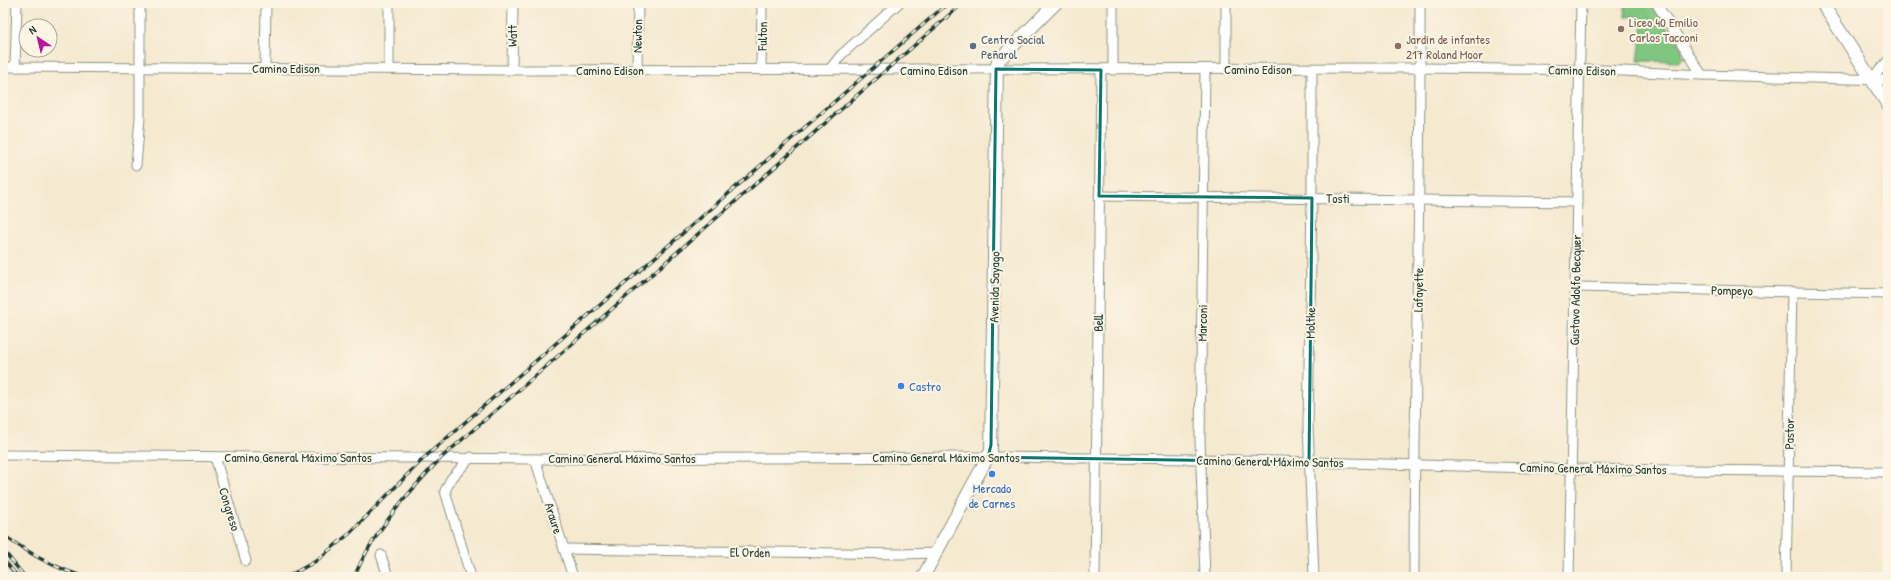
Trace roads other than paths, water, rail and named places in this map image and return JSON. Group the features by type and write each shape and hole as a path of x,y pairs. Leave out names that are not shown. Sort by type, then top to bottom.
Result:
{"street":[{"path":"15,67 17,3"},
{"path":"136,165 140,118 140,3"},
{"path":"265,68 266,3"},
{"path":"389,69 390,3"},
{"name":"Watt","path":"512,70 513,3"},
{"name":"Newton","path":"637,70 638,3"},
{"name":"Fulton","path":"761,70 762,3"},
{"path":"830,69 841,55 899,3"},
{"path":"996,69 998,61 1056,3"},
{"path":"1113,3 1113,70"},
{"path":"1226,3 1226,69"},
{"name":"Lafayette","path":"1414,577 1420,3"},
{"name":"Gustavo Adolfo Becquer","path":"1569,577 1581,3"},
{"path":"1656,3 1702,75"},
{"path":"1822,3 1888,106"},
{"path":"1871,79 1888,60"},
{"name":"Camino Edison","path":"3,67 512,70 1205,70 1420,68 1579,70 1888,80"},
{"name":"Avenida Sayago","path":"923,577 990,451 992,437 996,69"},
{"name":"Moltke","path":"1312,69 1312,198 1308,425 1314,577"},
{"name":"Bell","path":"1095,577 1101,70"},
{"name":"Marconi","path":"1205,70 1201,459 1205,577"},
{"name":"Tosti","path":"1099,196 1577,202"},
{"name":"Pompeyo","path":"1576,287 1888,294"},
{"name":"Pastor","path":"1786,577 1792,292"},
{"name":"Camino General Máximo Santos","path":"3,455 471,457 535,459 988,457 1201,459 1572,469 1888,472"},
{"name":"Congreso","path":"215,457 246,561"},
{"path":"471,457 451,479 445,491 471,577"},
{"name":"Araure","path":"535,459 572,577"},
{"name":"El Orden","path":"564,549 902,554 936,553"},
{"path":"381,555 388,577"}],"railway":[{"path":"287,577 316,561 349,534 425,457 948,3"},
{"path":"354,577 362,560 381,529 404,499 441,458 963,3"},
{"path":"3,535 42,559 85,577"},
{"path":"3,550 25,577"},
{"path":"3,559 18,577"}],"place":[{"name":"Liceo 40 Emilio Carlos Tacconi","path":"1621,29"},
{"name":"Centro Social Peñarol","path":"973,46"},
{"name":"Jardín de infantes 217 Roland Moor","path":"1398,46"},
{"name":"Castro","path":"901,386"},
{"name":"Mercado de Carnes","path":"992,474"}]}
